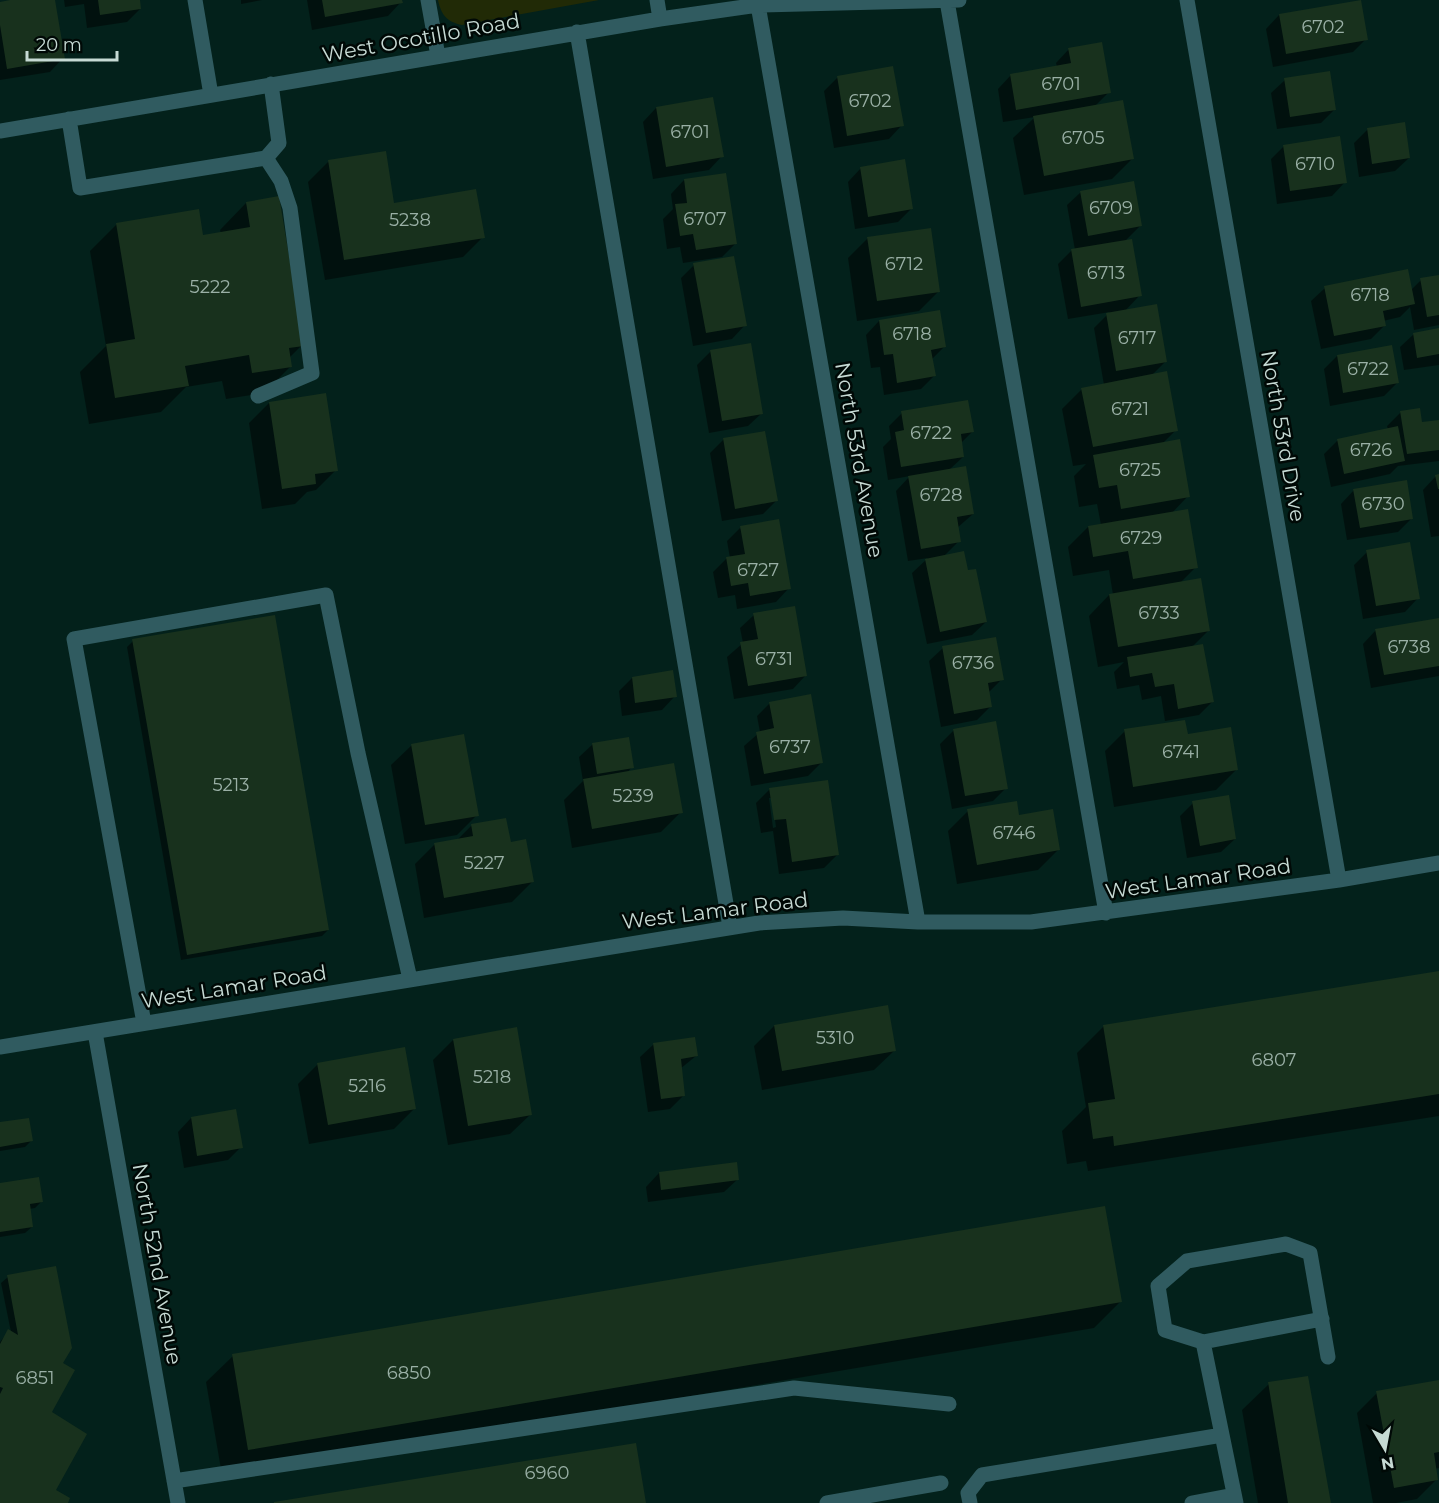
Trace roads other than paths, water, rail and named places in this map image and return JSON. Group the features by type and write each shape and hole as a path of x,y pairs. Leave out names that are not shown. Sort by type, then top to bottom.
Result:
{"street":[{"path":"195,0 211,95"},
{"path":"428,0 438,56"},
{"path":"657,0 660,19"},
{"name":"North 53rd Drive","path":"1187,0 1339,880"},
{"path":"953,1 1107,913"},
{"name":"West Ocotillo Road","path":"0,130 577,32 758,5 953,1"},
{"name":"North 53rd Avenue","path":"758,5 918,922"},
{"path":"577,32 730,927"},
{"path":"69,119 80,188 266,158 279,143 271,84"},
{"path":"258,396 312,373 290,208 281,181 266,158"},
{"path":"144,1023 74,639 326,595 358,753 410,979"},
{"name":"West Lamar Road","path":"0,1047 759,922 843,918 918,922 1030,922 1339,880 1439,863"},
{"name":"North 52nd Avenue","path":"95,1032 177,1503"},
{"path":"1322,1319 1203,1342 1165,1330 1158,1286 1187,1261 1286,1244 1310,1253 1322,1319 1328,1357"},
{"path":"1192,1503 1235,1499 1203,1342"},
{"path":"174,1481 794,1388 949,1404"},
{"path":"970,1503 968,1493 982,1475 1222,1435"},
{"path":"827,1503 941,1483"}]}
